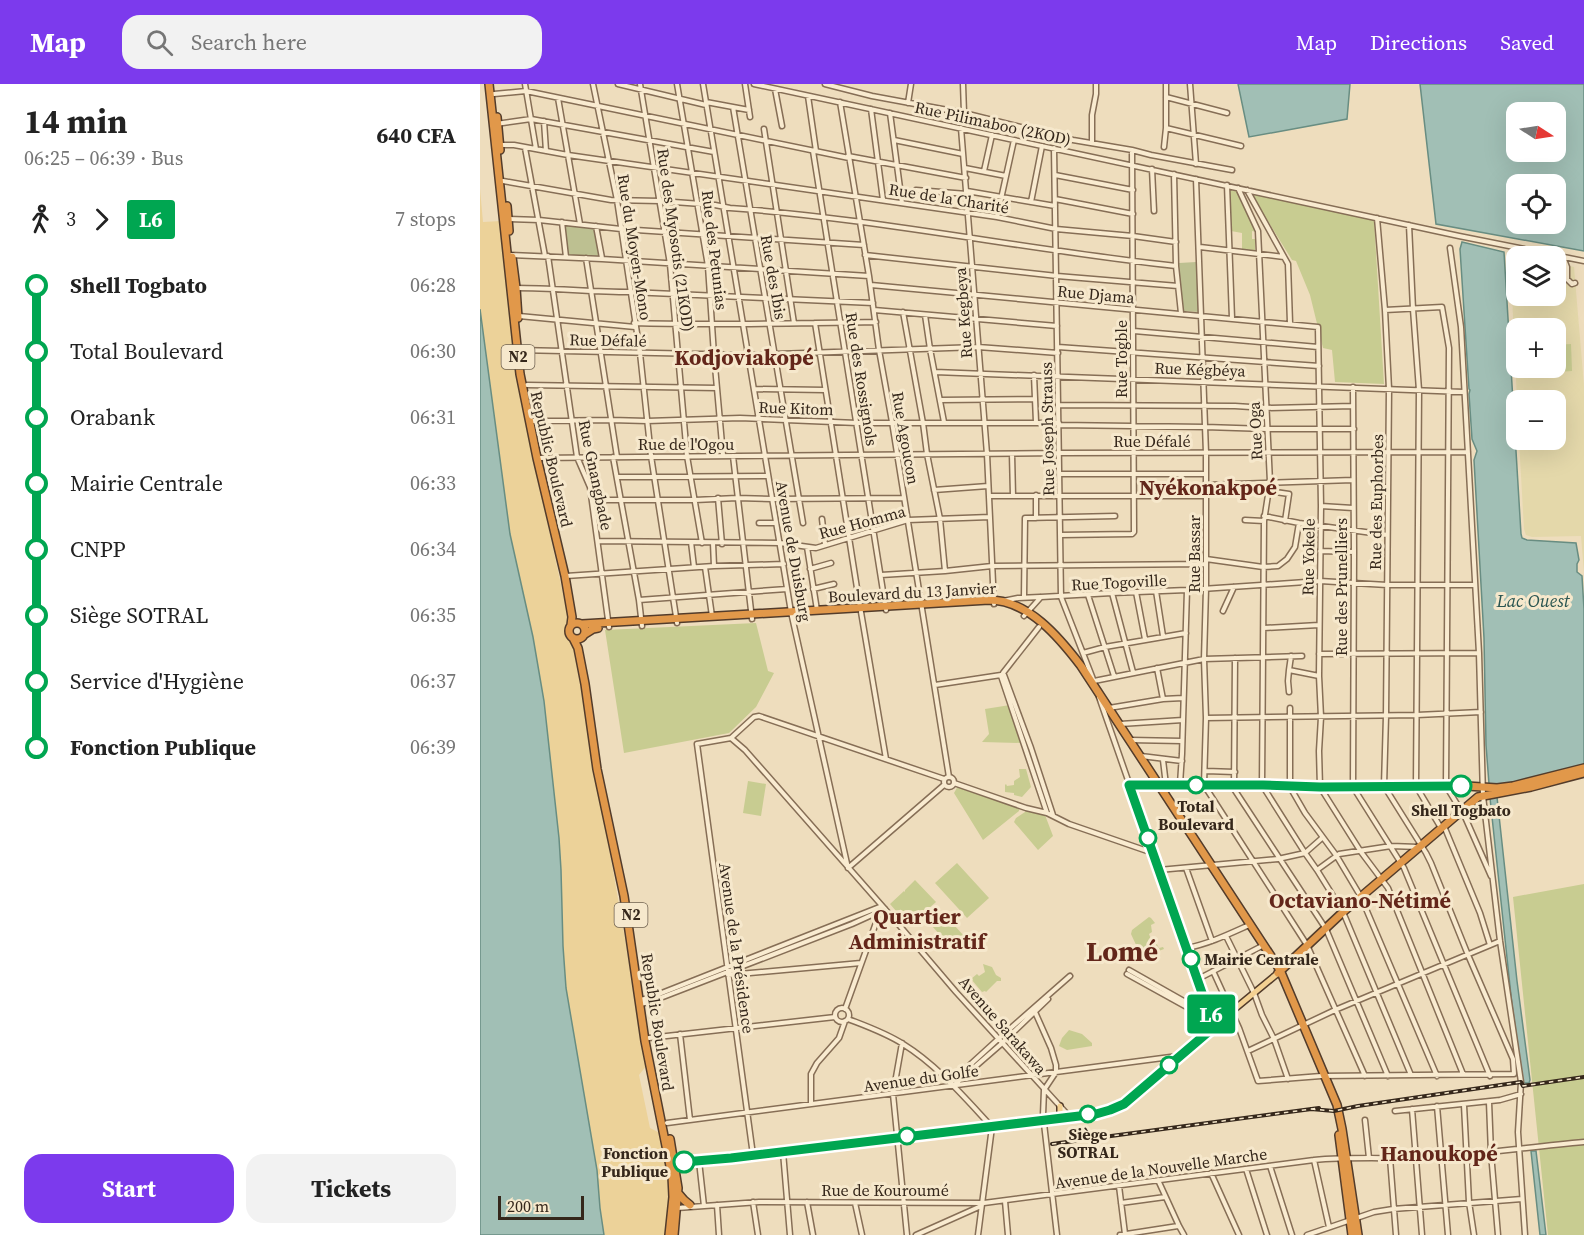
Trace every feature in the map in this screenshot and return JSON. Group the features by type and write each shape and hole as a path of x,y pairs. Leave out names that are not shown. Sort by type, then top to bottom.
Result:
{"highway":[{"name":"Republic Boulevard","path":"491,84 494,94 495,124"},
{"name":"Republic Boulevard","path":"491,84 508,219 509,255 516,288 519,350 539,457"},
{"name":"Republic Boulevard","path":"498,146 525,400 567,576 572,617 577,624"},
{"name":"Boulevard du 13 Janvier","path":"577,624 641,624 1003,601 1017,606 1066,653 1159,784"},
{"name":"Boulevard du 13 Janvier","path":"994,602 1026,614 1041,623 1069,651 1094,684 1278,972"},
{"name":"Boulevard du 13 Janvier","path":"792,614 861,610"},
{"name":"Boulevard du 13 Janvier","path":"677,621 712,617 752,617"},
{"path":"577,624 585,628 584,636 578,639 573,638 569,631 577,624"},
{"name":"Boulevard du 13 Janvier","path":"584,636 593,629 609,625"},
{"name":"Republic Boulevard","path":"584,636 582,647 601,769 630,906 645,1041 678,1193 669,1235"},
{"name":"Republic Boulevard","path":"573,638 578,648 584,677 597,769 624,896 667,1124 676,1218 674,1235"},
{"path":"1514,788 1584,768"},
{"path":"1159,784 1290,787 1446,786 1498,791 1584,773"},
{"path":"1278,972 1343,912 1486,791"},
{"name":"Boulevard du 13 Janvier","path":"1209,865 1278,972 1323,1077 1334,1111 1353,1220 1358,1235"},
{"path":"676,1218 692,1206 678,1193"},
{"name":"Boulevard du 13 Janvier","path":"1352,1235 1353,1220"}],"main road":[{"path":"672,1163 783,1152 1045,1118 1096,1114 1117,1108 1214,1022 1232,1012 1278,972"},
{"path":"1056,1118 1060,1114 1060,1106"}],"street":[{"path":"525,84 536,149"},
{"name":"Rue du Moyen-Mono","path":"593,84 617,200 640,353 651,456 677,621"},
{"path":"618,84 640,87 679,98 749,110"},
{"name":"Rue des Petunias","path":"677,84 708,266 723,455"},
{"name":"Avenue de Duisburg","path":"703,84 792,614 848,868"},
{"path":"745,84 750,117"},
{"name":"Rue Pilimaboo (2KOD)","path":"754,84 1509,246"},
{"path":"825,84 872,96 964,113 1073,140 1232,170"},
{"path":"908,103 910,84"},
{"path":"963,84 964,113"},
{"path":"1092,143 1092,115 1096,84"},
{"path":"1164,147 1166,84"},
{"path":"1190,84 1196,164"},
{"name":"Rue des Myosotis (21KOD)","path":"640,87 666,232 687,456 702,543"},
{"path":"775,88 782,126"},
{"path":"494,94 526,91 814,151 966,178"},
{"name":"Rue des Rossignols","path":"808,96 819,191 886,608"},
{"path":"1166,97 1227,113"},
{"path":"558,98 580,225"},
{"name":"Rue Agoucon","path":"840,102 949,777"},
{"name":"Rue des Ibis","path":"733,107 804,523"},
{"path":"871,109 883,201"},
{"path":"890,113 902,203"},
{"path":"495,124 531,119 714,152"},
{"path":"544,121 546,151"},
{"name":"Rue Kegbeya","path":"961,128 987,454 994,602"},
{"path":"1166,128 1241,146"},
{"path":"764,129 794,322"},
{"path":"984,171 992,135"},
{"path":"894,140 963,154"},
{"path":"997,217 1014,140"},
{"name":"Rue de la Charité","path":"498,146 505,144 997,217 1056,229 1176,242"},
{"path":"1031,202 1042,146"},
{"name":"Rue Gnangbade","path":"525,147 553,288 577,457 588,481 592,500 609,625"},
{"name":"Rue Joseph Strauss","path":"1054,148 1061,597 1214,1022"},
{"name":"Rue Togble","path":"1060,535 1132,534 1134,532 1132,150"},
{"path":"964,168 1006,176"},
{"path":"1152,169 1154,210"},
{"path":"1055,174 1132,190"},
{"path":"1174,174 1176,266 1181,313"},
{"name":"Rue Bassar","path":"1197,179 1206,453 1204,658 1206,771 1204,785"},
{"path":"503,181 611,200 698,203 824,217 1176,266"},
{"path":"1227,185 1232,318"},
{"name":"Rue Oga","path":"1237,187 1257,227 1270,482 1264,519 1262,785"},
{"path":"916,190 967,192 1055,206"},
{"path":"1246,190 1288,266 1290,323"},
{"path":"1055,199 1133,214"},
{"name":"Rue des Euphorbes","path":"1377,218 1389,389 1384,786"},
{"path":"508,219 864,245"},
{"path":"561,222 566,257"},
{"path":"1409,225 1419,390 1416,786 1442,827 1491,945"},
{"path":"596,226 602,258"},
{"path":"1200,247 1285,257"},
{"path":"1450,248 1461,327 1481,712 1493,879 1521,1082 1518,1132 1525,1235"},
{"path":"509,255 602,258 869,276"},
{"path":"866,255 1057,276 1178,286"},
{"path":"586,258 611,420 617,477 639,600 641,624"},
{"name":"Rue Pilimaboo (2KOD)","path":"1566,258 1584,261"},
{"path":"1566,267 1567,279 1575,284"},
{"name":"Rue Djama","path":"871,285 1318,327"},
{"path":"516,288 873,303"},
{"path":"1385,310 1442,307 1449,343 1446,786 1461,811 1493,879"},
{"path":"874,310 1058,326"},
{"path":"903,312 940,519 945,571"},
{"path":"925,315 944,422"},
{"path":"518,316 635,325 876,322"},
{"path":"815,323 886,759"},
{"name":"Rue Yokele","path":"1318,327 1320,787"},
{"path":"1134,332 1318,346"},
{"path":"1058,346 1319,366"},
{"name":"Rue Défalé","path":"519,350 748,355 978,347 1058,353"},
{"name":"Rue Kégbéya","path":"935,372 1464,392"},
{"path":"1034,375 1036,423"},
{"path":"527,385 717,388"},
{"name":"Rue des Prunelliers","path":"1353,387 1353,787"},
{"path":"754,388 825,390"},
{"path":"940,400 1035,399"},
{"path":"1059,405 1205,405 1266,408 1353,406"},
{"name":"Rue Kitom","path":"533,421 786,419 857,423 1036,423 1353,429"},
{"name":"Rue Défalé","path":"835,455 1468,452"},
{"path":"1012,453 1013,496"},
{"name":"Rue de l'Ogou","path":"539,457 835,455"},
{"path":"733,456 736,498 752,617"},
{"path":"1060,474 1206,474"},
{"path":"617,477 768,476"},
{"path":"1206,485 1353,480"},
{"path":"934,489 988,486"},
{"path":"1269,491 1289,494 1285,520"},
{"path":"1036,495 1036,518"},
{"path":"989,496 1206,496"},
{"path":"718,498 722,544"},
{"path":"592,500 904,498"},
{"path":"1320,506 1353,508"},
{"path":"1024,597 1025,518 1115,516"},
{"name":"Rue Homma","path":"598,541 780,543 816,548 908,520 990,517"},
{"path":"822,519 825,546"},
{"path":"1245,520 1285,520 1387,535"},
{"path":"759,523 776,523"},
{"path":"881,575 916,574 992,566 1061,564 1206,561 1263,567 1278,566 1287,560 1295,547 1299,523"},
{"path":"690,542 694,567"},
{"path":"713,543 714,566"},
{"path":"807,547 817,611"},
{"path":"1320,551 1354,552"},
{"path":"810,569 831,563"},
{"path":"567,576 694,567 783,564"},
{"path":"705,567 712,617"},
{"name":"Rue Togoville","path":"1003,601 1024,597 1061,597 1112,592 1206,589 1320,581 1417,586 1475,585"},
{"path":"813,589 834,584"},
{"path":"1224,610 1234,587"},
{"path":"639,600 788,589"},
{"path":"1180,785 1187,590"},
{"path":"1156,591 1163,636"},
{"path":"1112,592 1133,672"},
{"path":"1136,592 1145,639"},
{"path":"1088,595 1114,676"},
{"path":"1026,614 1041,597"},
{"path":"1264,628 1319,625"},
{"path":"934,685 1002,675 1039,627"},
{"path":"1083,653 1145,639 1186,633"},
{"path":"1319,654 1479,653"},
{"path":"1289,692 1287,681 1291,670 1291,656"},
{"path":"1094,684 1114,676 1204,658 1302,656"},
{"path":"1235,658 1233,785 1278,859 1326,929 1388,1076"},
{"path":"1157,668 1163,699"},
{"path":"1291,670 1319,676"},
{"path":"1002,675 1047,805 1053,816"},
{"path":"1109,708 1183,698"},
{"path":"1290,708 1290,787 1361,897 1437,1076"},
{"path":"1206,718 1386,716 1481,712"},
{"path":"731,738 758,716 886,759 944,782 949,787 954,783"},
{"path":"1119,724 1183,720"},
{"name":"Avenue de la Présidence","path":"731,738 697,744 753,1155"},
{"name":"Avenue Sarakawa","path":"731,738 745,750 956,992 1069,1117"},
{"path":"1130,740 1182,741"},
{"path":"1140,756 1182,761"},
{"path":"1129,785 1159,784 1163,760"},
{"path":"1206,771 1235,772"},
{"path":"848,868 949,777 954,783 1047,813 1069,824 1153,853"},
{"path":"1204,785 1307,945 1365,1076"},
{"path":"1262,785 1343,912 1411,1075"},
{"path":"1213,970 1232,1012 1258,1081 1323,1077 1514,1074 1513,1059 1431,863 1384,786"},
{"path":"1320,787 1361,852 1388,888 1463,1074"},
{"path":"1353,787 1401,862 1490,1076"},
{"path":"1047,805 1047,813"},
{"path":"1159,870 1278,859 1305,853 1322,838"},
{"path":"1317,870 1335,855 1391,846 1420,846"},
{"path":"1186,868 1212,941"},
{"path":"642,1001 727,972 884,908"},
{"path":"811,1104 813,1069 842,1032 845,1019 844,1008 877,920 877,911"},
{"path":"1187,948 1226,936 1247,926"},
{"path":"1226,936 1274,1039 1288,1079"},
{"path":"1247,1051 1335,1010 1500,941"},
{"path":"1198,979 1260,947"},
{"path":"727,972 861,963"},
{"path":"1128,972 1214,1022"},
{"path":"951,1084 993,1047 999,1038 1071,977 1002,1043 993,1047"},
{"path":"649,1038 827,1017 835,1015 838,1009 844,1008"},
{"path":"1035,1012 1056,1065 1056,1072 1044,1090 1044,1101 1057,1235"},
{"path":"835,1015 837,1020 845,1019 855,1022 902,1043 951,1084 992,1126 978,1235"},
{"path":"680,1034 690,1120"},
{"path":"902,1043 893,1094 907,1235"},
{"name":"Avenue du Golfe","path":"667,1124 893,1094 951,1084 1031,1076 1178,1056"},
{"path":"1395,1111 1488,1102 1521,1094"},
{"path":"1044,1101 1053,1099"},
{"path":"1488,1102 1498,1235"},
{"path":"1464,1105 1469,1202 1474,1235"},
{"path":"1437,1106 1448,1235"},
{"path":"1412,1109 1422,1235"},
{"path":"1365,1120 1369,1158"},
{"name":"Avenue de la Nouvelle Marche","path":"982,1204 1314,1160 1442,1157 1584,1142"},
{"path":"783,1152 790,1235"},
{"path":"1390,1158 1396,1235"},
{"path":"1314,1160 1329,1227"},
{"path":"699,1161 704,1206"},
{"path":"1270,1166 1292,1235"},
{"path":"1246,1169 1267,1235"},
{"path":"1211,1173 1239,1235"},
{"path":"1158,1180 1184,1235"},
{"path":"1119,1186 1123,1234 1179,1226"},
{"path":"1121,1203 1165,1197"},
{"path":"1307,1235 1374,1212 1522,1198"},
{"path":"1005,1201 1008,1235"},
{"path":"753,1202 758,1235"},
{"name":"Rue de Kouroumé","path":"675,1206 753,1202 982,1204"},
{"path":"807,1202 813,1235"},
{"path":"855,1203 862,1235"},
{"path":"968,1203 973,1206 971,1210"},
{"path":"915,1235 982,1204"},
{"path":"717,1205 719,1235"}],"shaded area":[{"path":"1566,265 1574,267 1584,386 1584,572 1581,536 1532,537 1526,535 1520,450 1566,450 1566,390 1517,390 1516,378 1566,378 1566,318 1513,318 1513,306 1566,306"}],"green space":[{"path":"1230,190 1237,191 1256,232 1252,231 1252,239 1255,239 1255,252 1242,249 1242,233 1231,231"},
{"path":"1252,193 1374,220 1384,384 1335,382 1332,350 1323,348 1310,295 1296,261 1292,260"},
{"path":"562,225 595,229 601,256 567,255"},
{"path":"1196,262 1199,312 1182,311 1179,263"},
{"path":"1566,344 1571,344 1572,371 1566,371"},
{"path":"756,623 768,671 774,673 756,707 729,733 624,753 605,630"},
{"path":"1010,705 1022,743 982,742 989,734 985,709"},
{"path":"1019,769 1026,769 1031,787 1022,797 1005,792 1006,784 1007,786 1014,785 1014,781 1020,777"},
{"path":"748,781 766,784 761,816 743,813"},
{"path":"958,786 1019,808 1019,811 983,840 954,793"},
{"path":"1028,810 1045,815 1053,836 1038,850 1014,822"},
{"path":"957,863 989,898 967,918 935,883"},
{"path":"915,880 936,902 909,926 890,904"},
{"path":"1584,884 1584,1235 1548,1235 1513,897"},
{"path":"945,915 964,936 951,947 932,926"},
{"path":"1149,917 1155,923 1151,925 1152,932 1149,934 1152,942 1155,941 1159,948 1164,949 1137,959 1137,947 1131,934 1132,930"},
{"path":"983,964 992,967 996,975 1001,978 1001,981 997,981 986,992 982,992 971,979 985,972"},
{"path":"1069,1030 1082,1034 1092,1043 1092,1046 1067,1050 1059,1046"}],"sand":[{"path":"480,189 483,222 501,221 514,352 526,424 568,617 567,634 574,647 647,1065 639,1075 650,1128 662,1134 670,1188 667,1235 604,1235 597,1170 566,988 559,838 544,701 533,637 510,534 480,309"}],"water":[{"path":"1238,84 1350,84 1347,119 1249,137"},
{"path":"1420,84 1584,84 1584,251 1436,224"},
{"name":"Lac Ouest","path":"1462,242 1504,252 1508,318 1506,318 1506,378 1512,378 1512,390 1506,390 1506,450 1516,450 1522,538 1576,543 1579,560 1577,572 1582,576 1584,766 1536,780 1500,785 1489,784 1486,745 1484,638 1474,460 1477,451 1472,439 1460,249"},
{"path":"480,309 510,534 533,637 544,701 559,838 566,988 597,1170 604,1235 480,1235"},
{"path":"1497,797 1529,1083 1523,1083 1512,1005 1490,798"},
{"path":"1531,1151 1536,1151 1546,1235 1540,1235"}],"railway":[{"path":"1311,1109 1334,1111 1521,1082 1523,1086 1584,1077"},
{"path":"1052,1144 1319,1108"}],"bus line":[{"name":"L6","path":"684,1162 1096,1114 1124,1104 1214,1027 1129,785 1461,786"}],"place":[{"name":"Total Boulevard","path":"1196,785"},
{"name":"Shell Togbato","path":"1461,786"},
{"name":"Mairie Centrale","path":"1191,959"},
{"name":"Siège SOTRAL","path":"1088,1114"},
{"name":"Fonction Publique","path":"684,1162"}],"district":[{"name":"Kodjoviakopé","path":"744,357"},
{"name":"Nyékonakpoé","path":"1208,487"},
{"name":"Octaviano-Nétimé","path":"1360,900"},
{"name":"Quartier Administratif","path":"917,928"},
{"name":"Lomé","path":"1122,951"},
{"name":"Hanoukopé","path":"1439,1153"}]}
